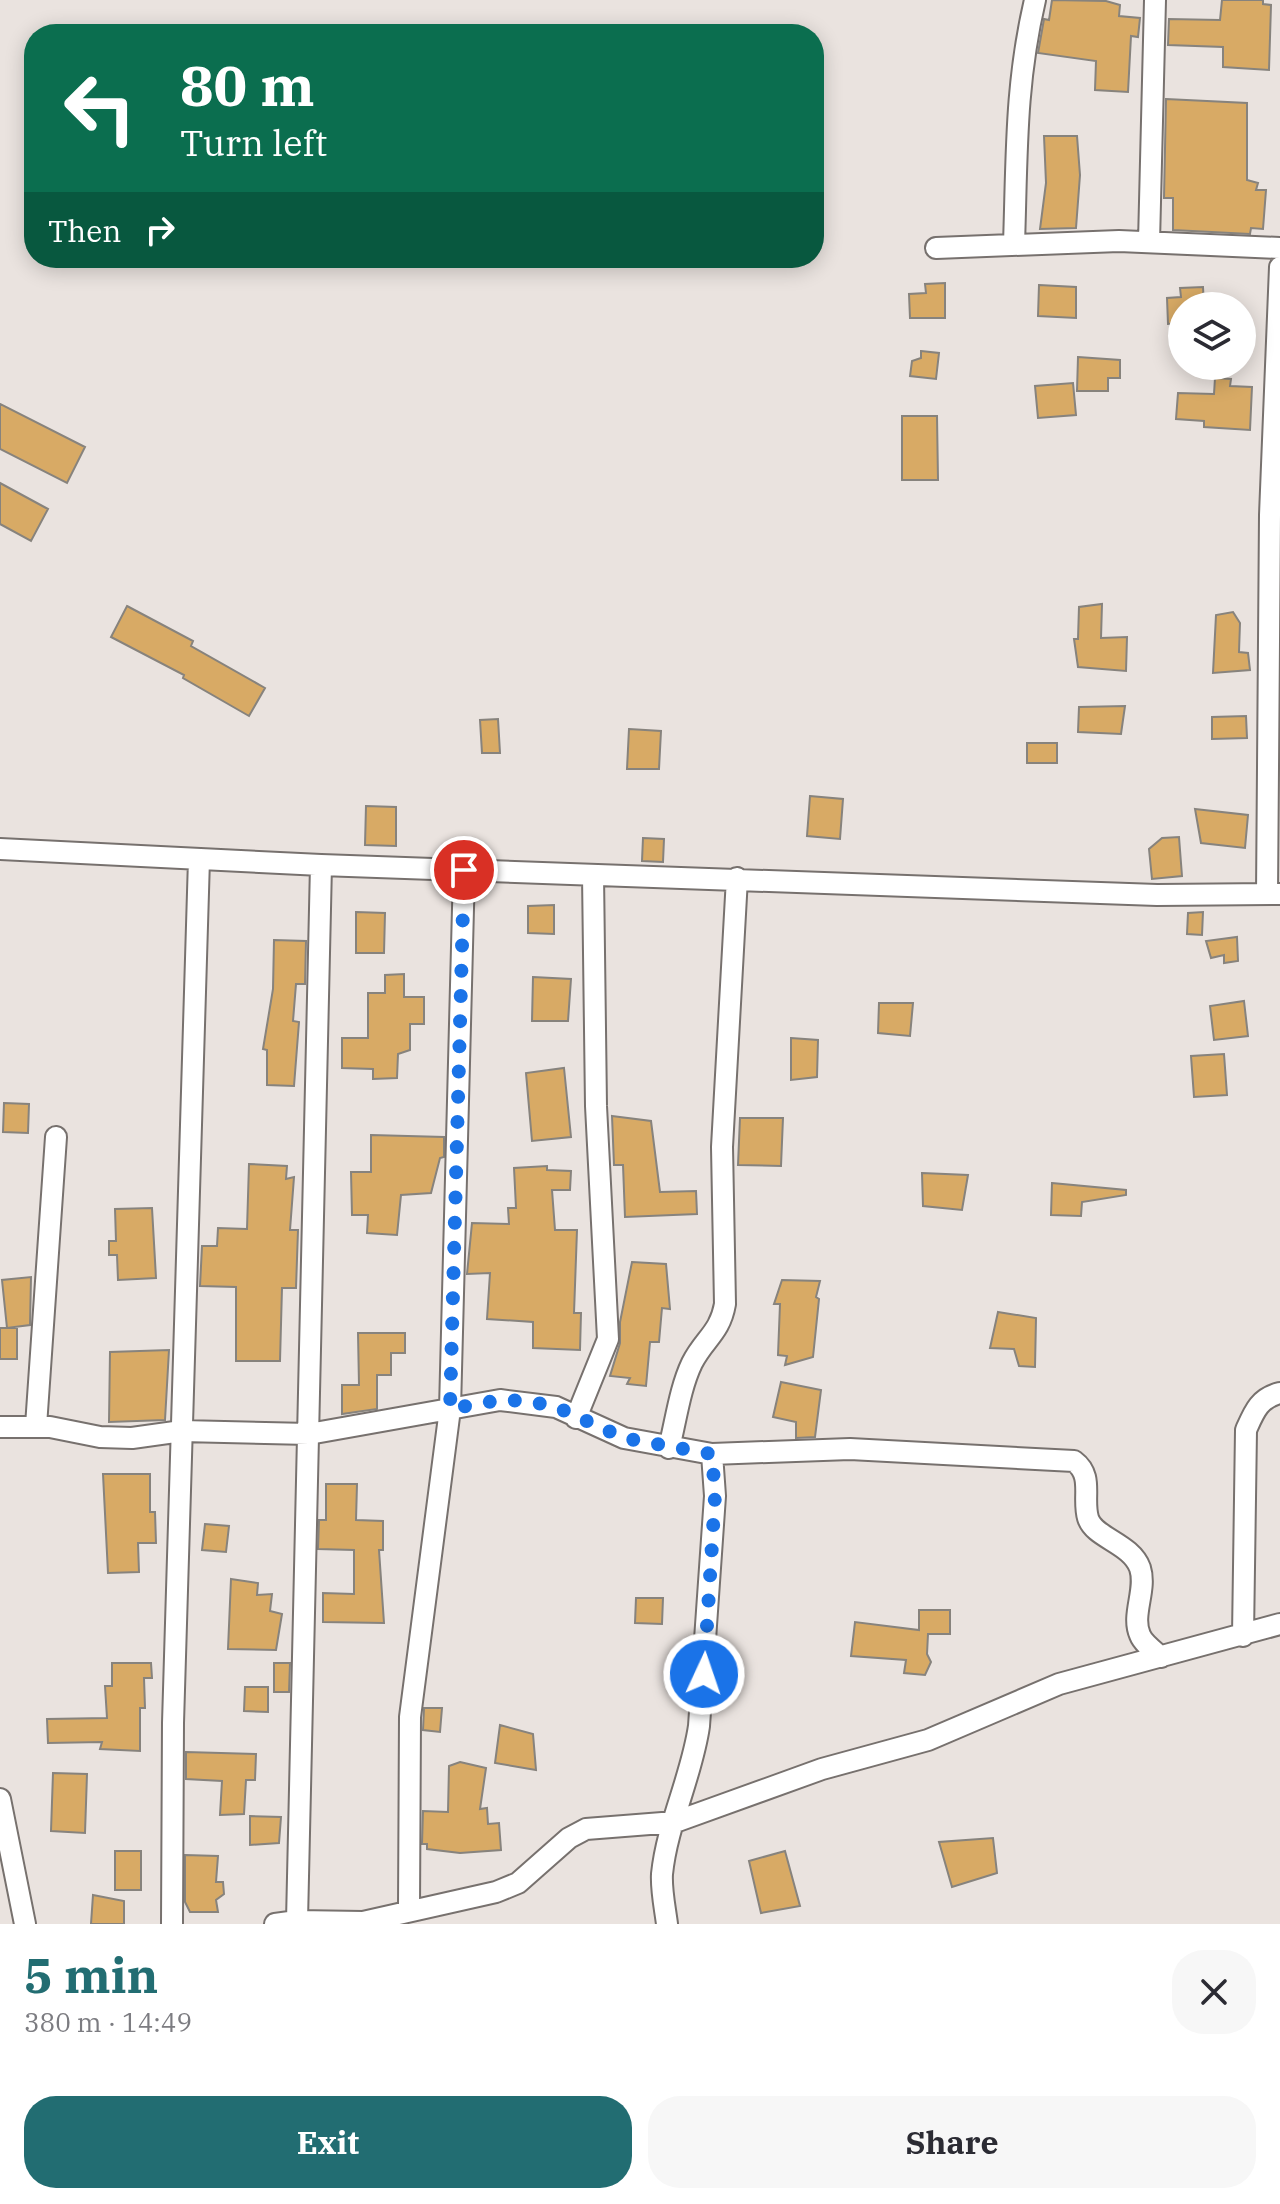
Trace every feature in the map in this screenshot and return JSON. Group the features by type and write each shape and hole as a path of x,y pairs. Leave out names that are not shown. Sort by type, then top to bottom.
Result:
{"street":[{"path":"1014,244 1016,116 1022,56 1035,0"},
{"path":"1149,242 1155,0"},
{"path":"936,248 1149,242 1280,248"},
{"path":"0,849 321,865 1157,895 1274,894 1280,267"},
{"path":"172,1924 173,1723 199,859"},
{"path":"297,1921 321,865"},
{"path":"409,1909 410,1717 450,1409 464,870"},
{"path":"576,1418 608,1339 596,1106 593,875"},
{"path":"669,1448 688,1373 694,1359 721,1325 725,1304 722,1147 737,878"},
{"path":"36,1426 56,1137"},
{"path":"1243,1636 1246,1430 1255,1408 1268,1396 1280,1393"},
{"path":"0,1427 36,1426 132,1438 182,1431 309,1434 500,1400 528,1401 556,1407 624,1438 712,1454 850,1449 1074,1461 1082,1467 1087,1481 1087,1515 1091,1525 1132,1553 1140,1569 1144,1590 1137,1625 1140,1637 1161,1657"},
{"path":"667,1924 662,1878 695,1757 699,1726 715,1496 712,1454"},
{"path":"275,1924 297,1921 363,1922 409,1909 496,1892 518,1883 569,1838 586,1829 675,1822 822,1769 928,1740 1059,1684 1280,1624"},
{"path":"0,1799 25,1924"}],"building":[{"path":"1052,0 1106,1 1120,5 1119,16 1140,18 1138,37 1131,36 1128,92 1095,90 1096,61 1038,53 1044,19 1049,20"},
{"path":"1222,0 1263,0 1263,4 1271,5 1269,70 1223,67 1223,47 1168,45 1169,19 1220,20"},
{"path":"1166,99 1247,103 1247,180 1258,183 1256,190 1266,190 1263,229 1251,228 1250,234 1173,230 1173,198 1164,198"},
{"path":"1044,136 1077,136 1080,175 1076,228 1040,229 1046,183"},
{"path":"945,283 945,318 910,318 909,294 926,293 925,284"},
{"path":"1039,285 1076,287 1076,318 1038,316"},
{"path":"1203,287 1203,292 1180,292 1180,288"},
{"path":"921,351 939,353 936,379 910,376 912,361 921,358"},
{"path":"1078,357 1120,360 1120,378 1108,378 1108,391 1077,391"},
{"path":"1215,380 1231,380 1230,386 1252,387 1250,430 1204,427 1204,421 1176,419 1178,393 1214,394"},
{"path":"1073,383 1076,415 1038,418 1035,386"},
{"path":"0,404 85,447 67,483 0,449"},
{"path":"902,416 937,416 938,480 902,480"},
{"path":"0,483 48,509 31,541 0,524"},
{"path":"1102,604 1101,638 1127,637 1126,671 1078,667 1074,639 1078,639 1079,607"},
{"path":"127,606 193,641 191,646 265,688 249,716 183,678 184,675 111,637"},
{"path":"1233,612 1240,623 1239,652 1248,653 1250,670 1213,673 1216,615"},
{"path":"1125,706 1121,734 1078,732 1079,707"},
{"path":"1246,716 1247,738 1212,739 1212,717"},
{"path":"498,719 500,753 482,753 480,720"},
{"path":"629,729 661,731 659,769 627,769"},
{"path":"1027,743 1057,743 1057,763 1027,763"},
{"path":"810,796 843,799 840,839 807,836"},
{"path":"366,806 396,807 396,846 365,845"},
{"path":"1195,809 1248,815 1245,848 1201,843"},
{"path":"1179,837 1182,876 1152,879 1149,849 1162,838"},
{"path":"643,838 664,839 663,862 642,861"},
{"path":"554,905 554,934 528,933 528,906"},
{"path":"356,912 385,913 384,953 356,953"},
{"path":"1203,912 1202,935 1187,934 1188,913"},
{"path":"1237,937 1238,961 1224,963 1224,955 1211,958 1206,941"},
{"path":"274,940 306,941 305,984 296,984 293,1021 299,1022 294,1086 267,1085 267,1050 263,1049 273,989"},
{"path":"404,974 404,997 424,997 424,1024 410,1024 410,1050 398,1054 397,1078 373,1079 373,1069 342,1068 342,1038 368,1038 368,993 385,993 385,975"},
{"path":"533,977 571,979 568,1021 532,1021"},
{"path":"1244,1001 1248,1036 1214,1040 1210,1006"},
{"path":"879,1003 913,1003 910,1036 878,1033"},
{"path":"791,1038 818,1040 817,1077 791,1080"},
{"path":"1224,1054 1227,1095 1194,1097 1191,1056"},
{"path":"564,1068 571,1137 532,1141 526,1073"},
{"path":"4,1103 29,1104 28,1133 3,1132"},
{"path":"612,1116 651,1121 660,1192 696,1191 697,1214 625,1217 623,1165 614,1165"},
{"path":"740,1118 783,1118 781,1166 738,1165"},
{"path":"371,1135 444,1137 444,1157 440,1158 431,1193 401,1195 397,1235 367,1233 368,1215 352,1215 351,1172 371,1172"},
{"path":"249,1164 287,1166 286,1179 294,1177 290,1230 298,1230 296,1288 282,1288 280,1361 236,1361 236,1287 200,1286 202,1246 217,1246 218,1228 247,1229"},
{"path":"547,1166 547,1170 571,1171 570,1190 552,1190 555,1230 577,1230 574,1313 581,1313 580,1350 533,1348 533,1322 487,1319 490,1273 467,1274 472,1223 509,1224 508,1208 516,1208 514,1168"},
{"path":"922,1173 968,1175 962,1210 923,1206"},
{"path":"1052,1183 1126,1190 1126,1195 1082,1202 1081,1216 1051,1215"},
{"path":"152,1208 156,1278 118,1280 117,1255 109,1255 109,1241 116,1241 115,1209"},
{"path":"632,1262 666,1264 670,1309 662,1308 659,1342 650,1342 646,1386 627,1384 630,1378 610,1376 620,1343 620,1322"},
{"path":"31,1277 30,1325 7,1328 2,1280"},
{"path":"782,1280 820,1281 816,1297 819,1299 813,1357 785,1365 787,1356 778,1355 780,1304 774,1304"},
{"path":"998,1312 1036,1318 1035,1367 1019,1366 1014,1349 990,1348"},
{"path":"0,1328 17,1328 17,1359 0,1359"},
{"path":"358,1333 405,1333 405,1353 391,1353 391,1375 377,1375 377,1409 342,1414 342,1385 359,1385"},
{"path":"169,1350 165,1420 109,1422 110,1352"},
{"path":"781,1382 821,1390 815,1437 796,1438 796,1422 773,1417"},
{"path":"103,1474 150,1474 150,1512 155,1512 156,1543 138,1543 139,1572 108,1573"},
{"path":"326,1484 357,1484 356,1520 383,1521 383,1550 379,1550 384,1623 323,1622 323,1593 354,1594 354,1550 318,1549 319,1520 326,1520"},
{"path":"205,1524 229,1526 226,1552 202,1550"},
{"path":"231,1579 258,1583 257,1595 272,1594 270,1611 282,1614 276,1650 228,1649"},
{"path":"636,1598 663,1598 662,1624 635,1623"},
{"path":"919,1610 950,1610 950,1634 928,1634 927,1654 931,1662 925,1675 904,1673 906,1660 851,1656 855,1622 919,1630"},
{"path":"112,1663 151,1663 152,1678 144,1678 145,1708 140,1708 140,1751 100,1749 102,1742 48,1743 47,1719 107,1718 105,1686 112,1686"},
{"path":"274,1663 290,1663 289,1692 274,1692"},
{"path":"245,1687 268,1687 268,1712 244,1711"},
{"path":"424,1708 442,1708 440,1732 423,1730"},
{"path":"500,1725 533,1734 536,1770 495,1763"},
{"path":"186,1752 256,1754 255,1780 246,1780 244,1814 220,1815 222,1781 186,1779"},
{"path":"460,1762 486,1768 480,1809 487,1808 488,1824 499,1823 501,1850 460,1853 427,1849 427,1844 422,1844 423,1811 448,1812 449,1766"},
{"path":"53,1773 87,1774 85,1833 51,1831"},
{"path":"250,1816 281,1817 279,1843 250,1845"},
{"path":"993,1838 997,1873 952,1887 939,1842"},
{"path":"115,1851 141,1851 141,1890 115,1890"},
{"path":"785,1851 800,1906 761,1913 749,1861"},
{"path":"185,1855 218,1856 216,1882 223,1882 224,1894 216,1900 218,1912 190,1912 185,1902"},
{"path":"93,1895 124,1901 124,1924 91,1924"}],"route":[{"path":"464,870 450,1409 500,1400 528,1401 556,1407 624,1438 712,1454 715,1496 704,1674"}]}
